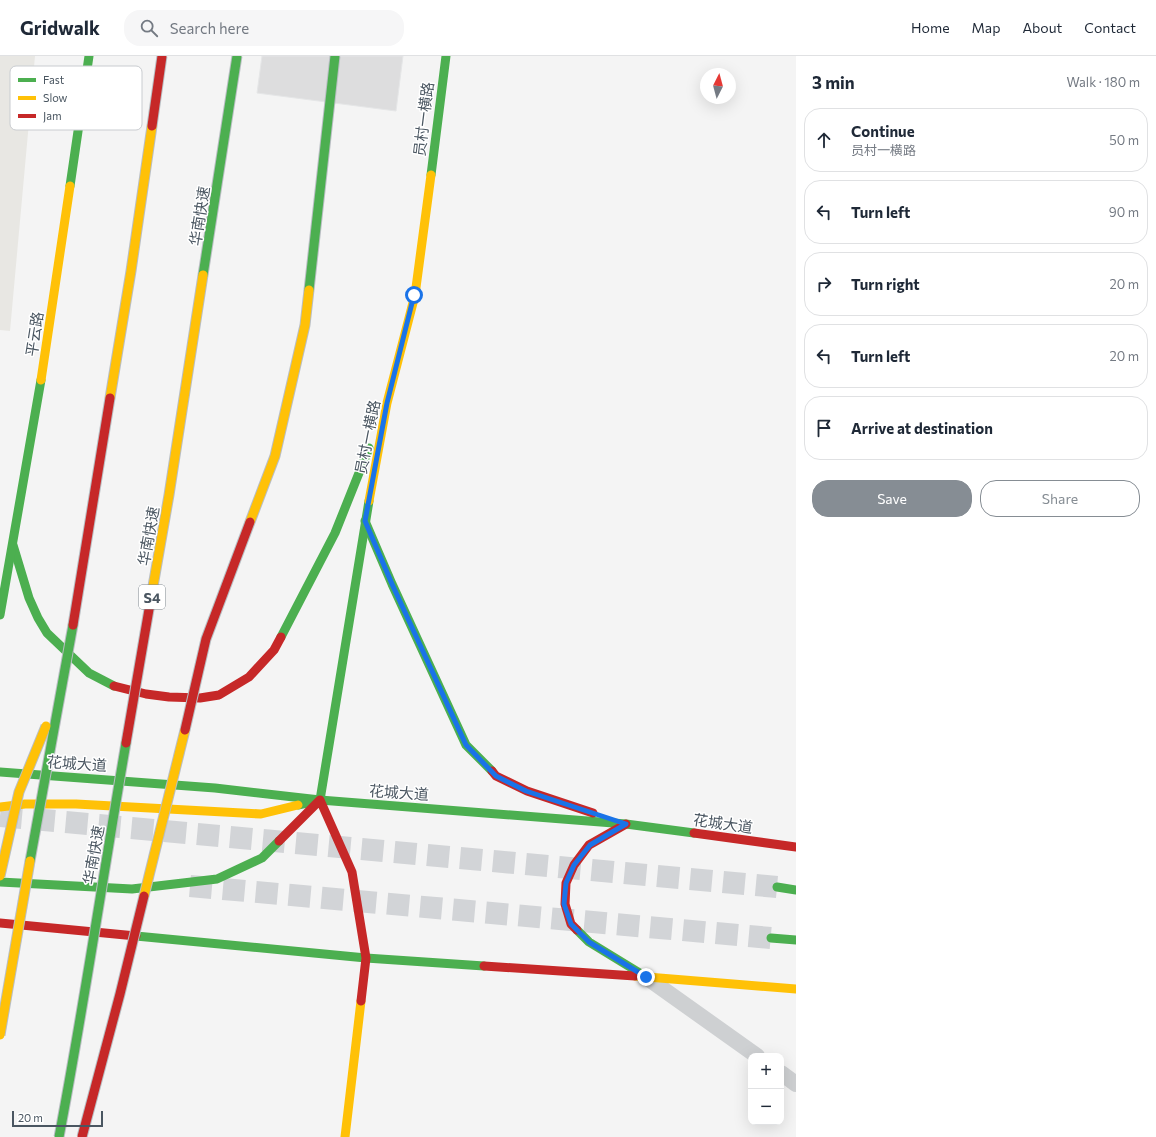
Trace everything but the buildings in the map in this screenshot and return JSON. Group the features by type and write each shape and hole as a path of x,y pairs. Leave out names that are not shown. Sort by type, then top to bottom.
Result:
{"main road":[{"name":"平云路","path":"88,66 89,56"},
{"path":"0,1035 27,876 64,681 130,279 162,56"},
{"name":"华南快速","path":"59,1137 170,487 237,56"},
{"path":"82,1137 122,986 206,639 275,456 305,325 336,56"},
{"name":"员村一横路","path":"320,800 365,521 387,403 414,295 446,56"},
{"name":"平云路","path":"0,615 52,316 78,130"},
{"path":"13,545 29,598 38,618 47,633 89,673 112,685 146,694 169,697 200,698 219,695 249,677 274,650 335,533 387,403"},
{"path":"365,521 466,745 496,776 526,791 626,824"},
{"path":"0,876 19,792 64,681"},
{"name":"花城大道","path":"0,772 215,788 320,800 626,824 796,847"},
{"path":"0,808 25,804 76,804 261,814 320,800"},
{"path":"0,882 132,889 217,879 262,858 320,800"},
{"path":"320,800 352,872 366,958 345,1137"},
{"path":"626,824 590,845 574,865 566,883 564,904 571,924 589,942 646,977"},
{"path":"777,887 796,890"},
{"path":"0,923 366,958 796,989"},
{"path":"771,938 796,940"}],"lane":[{"path":"646,977 753,1053"},
{"path":"784,1075 796,1084"}],"shaded area":[{"path":"0,56 35,56 34,66 10,66 10,130 28,130 10,331 0,330"}],"tunnel":[{"path":"0,816 777,887"},
{"path":"190,886 771,938"}],"traffic: fast":[{"path":"88,66 89,56"},
{"path":"203,275 237,56"},
{"path":"309,290 335,56"},
{"path":"431,175 446,56"},
{"path":"70,186 78,130"},
{"path":"0,615 41,380"},
{"path":"281,637 335,533 369,448"},
{"path":"320,800 369,501"},
{"path":"365,521 392,584 466,745 492,771"},
{"path":"13,545 29,598 47,633 89,673 114,686"},
{"path":"30,861 73,625"},
{"path":"59,1137 77,1039 126,743"},
{"path":"0,772 215,788 320,800"},
{"path":"298,805 320,800 626,824 694,833"},
{"path":"0,882 132,889 217,879 262,858 279,841"},
{"path":"777,887 796,890"},
{"path":"577,930 589,942 643,975"},
{"path":"136,936 366,958 484,966"},
{"path":"771,938 796,940"}],"traffic: slow":[{"path":"110,398 131,271 152,126"},
{"path":"369,501 387,403 415,295 431,175"},
{"path":"41,380 70,186"},
{"path":"152,592 169,495 203,275"},
{"path":"250,522 275,456 305,325 309,290"},
{"path":"0,876 19,792 46,726"},
{"path":"144,896 185,730"},
{"path":"0,807 25,804 76,804 261,814 298,805"},
{"path":"0,1035 30,861"},
{"path":"635,976 796,989"},
{"path":"345,1137 361,1001"}],"traffic: jam":[{"path":"152,126 162,56"},
{"path":"73,625 110,398"},
{"path":"185,730 206,639 250,522"},
{"path":"126,743 152,592"},
{"path":"114,686 146,694 169,697 200,698 219,695 249,677 274,650 281,637"},
{"path":"492,771 496,776 527,791 593,813"},
{"path":"279,841 320,800 352,872 366,958 361,1001"},
{"path":"577,930 571,924 565,904 566,883 574,865 589,845 626,824"},
{"path":"694,833 796,847"},
{"path":"82,1137 144,896"},
{"path":"0,923 136,936"},
{"path":"484,966 635,976"}],"route":[{"path":"414,295 387,403 365,521 392,584 466,745 496,776 526,791 626,824 590,845 574,865 566,883 564,904 571,924 589,942 646,977"}]}
